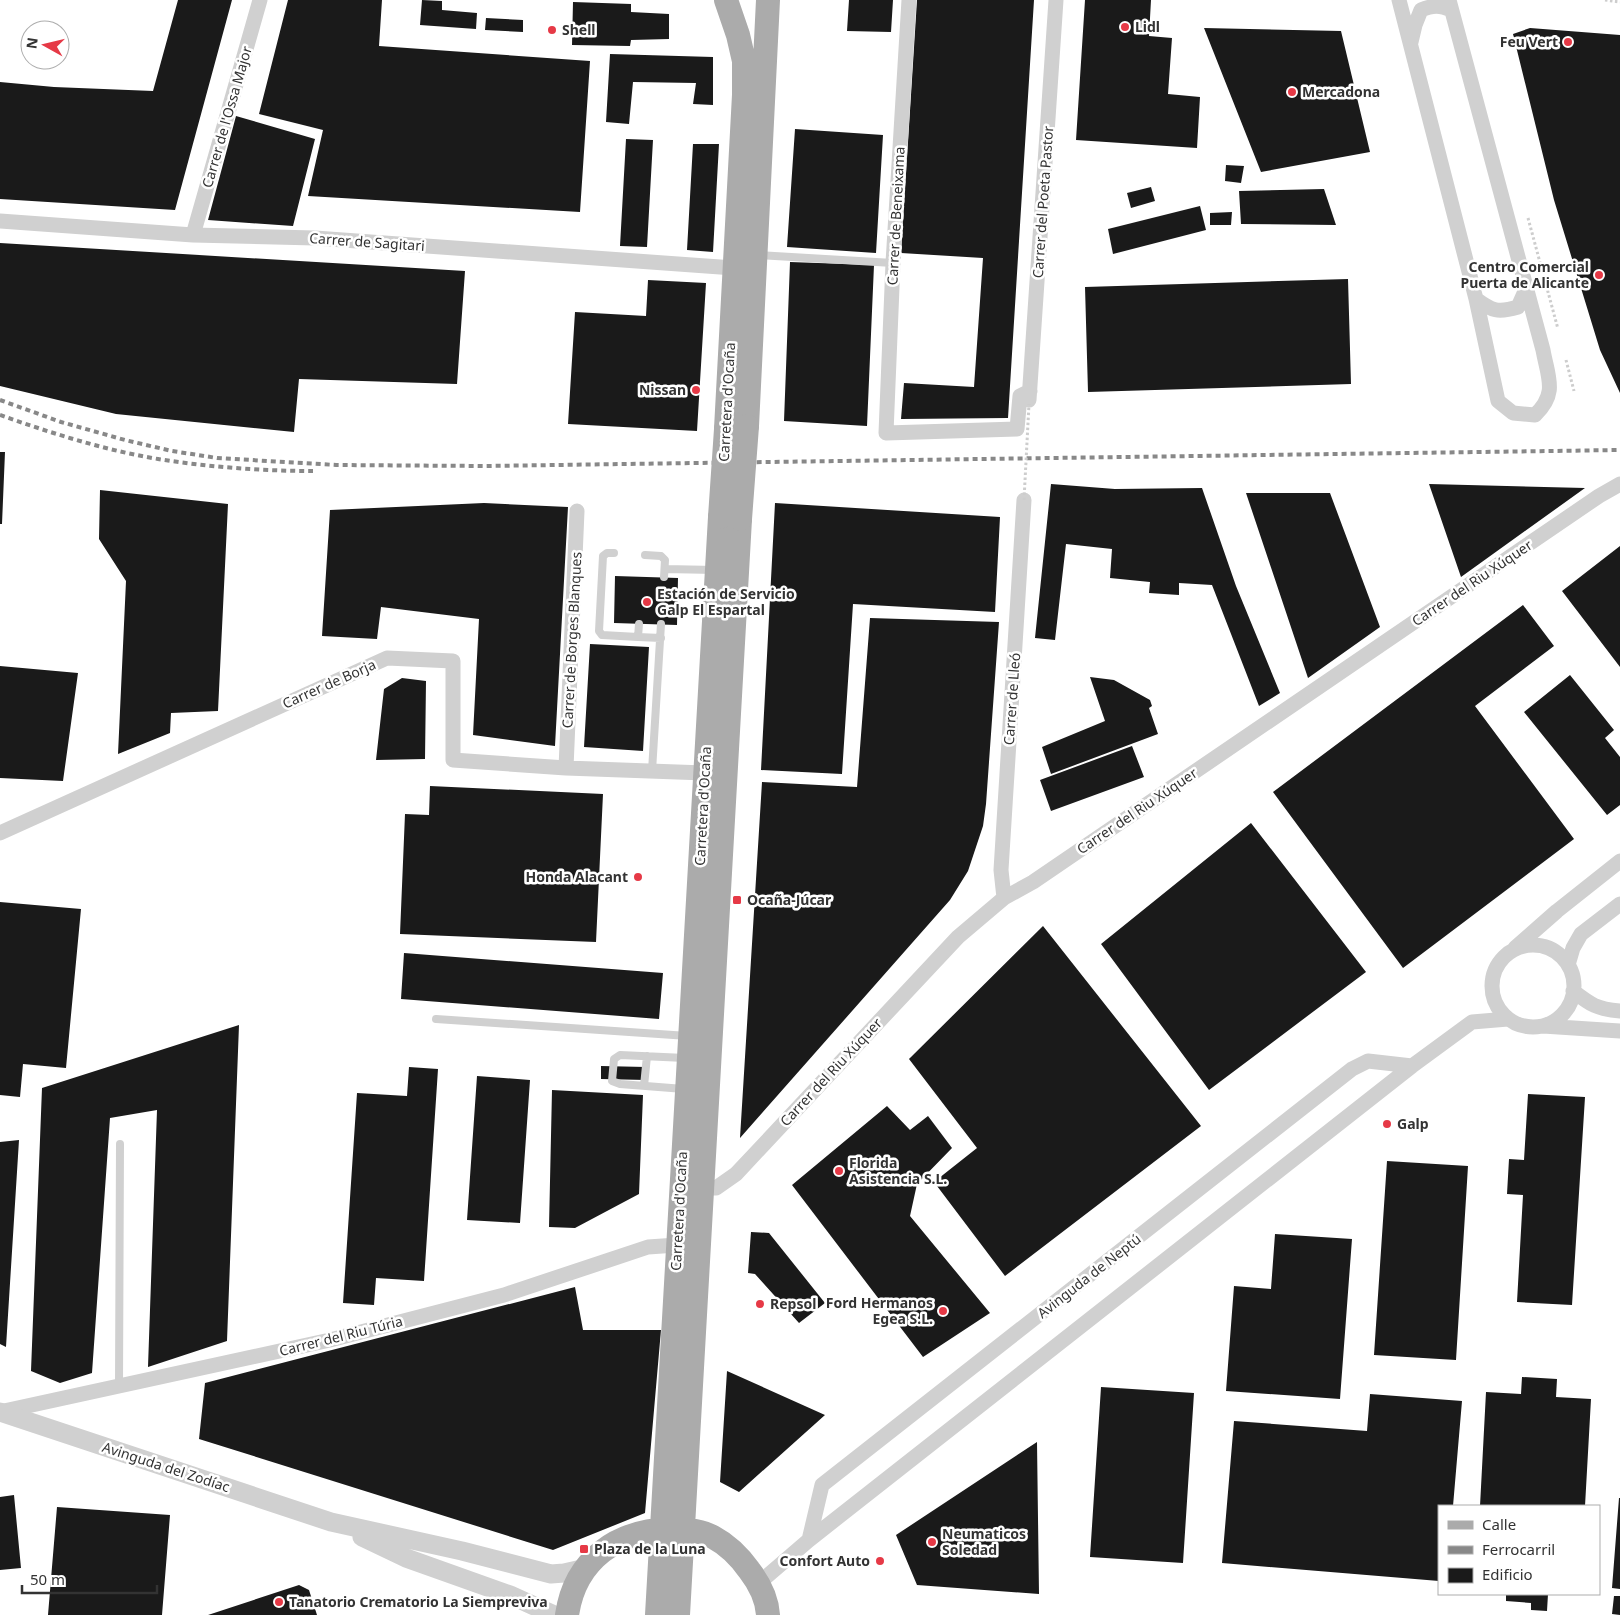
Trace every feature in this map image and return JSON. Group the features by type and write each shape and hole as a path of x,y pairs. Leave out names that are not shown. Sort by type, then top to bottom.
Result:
{"main road":[{"name":"Carretera d'Ocaña","path":"726,0 738,35 744,61 744,95 734,268 736,427"},
{"name":"Carretera d'Ocaña","path":"657,1615 673,1529 702,1188 728,754 730,518 736,427 756,255 768,0"},
{"name":"Carretera d'Ocaña","path":"678,1615 673,1529 677,1245 717,570 730,518"},
{"path":"567,1615 578,1578 599,1553 615,1542 639,1532 673,1529 693,1530 712,1536 729,1547 759,1583 770,1614"}],"street":[{"name":"Carrer de l'Ossa Major","path":"193,235 260,0"},
{"name":"Carrer de Beneixama","path":"909,0 893,263 886,433 1017,429 1020,396 1030,397"},
{"name":"Carrer del Poeta Pastor","path":"1030,397 1056,0"},
{"path":"1399,0 1476,299 1498,401 1513,413 1535,415 1545,405 1550,389 1542,350 1450,5 1431,5 1421,10 1415,25 1411,44"},
{"name":"Carrer de Sagitari","path":"0,221 193,235 315,238 734,268"},
{"path":"1476,299 1490,309 1505,311 1518,308 1526,289"},
{"name":"Carrer del Riu Xúquer","path":"702,1188 716,1188 736,1174 958,937 1004,898 1033,882 1599,496 1620,484"},
{"name":"Carrer de Lleó","path":"1004,898 1001,870 1024,500"},
{"name":"Carrer de Borges Blanques","path":"566,768 578,511"},
{"name":"Carrer de Borja","path":"0,833 387,658 453,661 453,760 566,768 705,773"},
{"path":"705,773 728,754"},
{"path":"1620,862 1557,911 1503,958 1495,970 1492,983 1493,997 1499,1009 1508,1019 1524,1026 1620,1030"},
{"path":"1568,965 1573,948 1581,934 1620,904"},
{"path":"1513,950 1523,946 1544,946 1553,950 1561,957 1572,973 1573,990 1570,1003 1563,1014 1553,1022 1541,1026"},
{"path":"1573,990 1602,1010 1620,1011"},
{"path":"759,1583 809,1540 1412,1066 1472,1022 1508,1019"},
{"name":"Avinguda de Neptú","path":"809,1540 822,1485 1352,1069 1368,1061 1412,1066"},
{"name":"Carrer del Riu Túria","path":"0,1412 330,1340 504,1295 648,1247 677,1245"},
{"name":"Avinguda del Zodíac","path":"0,1412 331,1522 462,1551 551,1574 586,1568"},
{"name":"Avinguda del Zodíac","path":"331,1522 406,1558 510,1595 554,1615"}],"lane":[{"path":"756,255 893,263"},
{"path":"614,553 607,553 603,556 599,631 602,635 660,638"},
{"path":"645,555 661,556 665,560 665,573 717,570"},
{"path":"638,624 638,636"},
{"path":"652,771 662,624"},
{"path":"436,1019 689,1047"},
{"path":"686,1089 616,1083 612,1081 614,1059 620,1054 647,1056 689,1047"},
{"path":"644,1086 647,1056"},
{"path":"119,1386 120,1144"}],"path":[{"path":"1605,0 1620,2"},
{"path":"1528,218 1558,329"},
{"path":"1566,360 1574,391"},
{"path":"1024,500 1030,397"}],"building":[{"path":"178,0 232,0 175,210 0,199 0,82 54,87 153,91"},
{"path":"288,0 382,0 379,46 590,61 580,212 308,196 323,130 259,114"},
{"path":"422,0 442,1 442,10 477,13 476,29 420,25"},
{"path":"849,0 893,0 891,32 847,31"},
{"path":"917,0 1034,0 1008,418 901,419 904,383 974,387 983,258 901,253"},
{"path":"1085,0 1151,0 1149,36 1172,38 1168,94 1200,97 1197,148 1076,140"},
{"path":"573,2 631,4 631,12 669,14 669,39 631,40 630,46 572,45"},
{"path":"486,18 523,20 523,32 485,30"},
{"name":"Mercadona","path":"1204,28 1341,31 1370,152 1261,172"},
{"name":"Centro Comercial Puerta de Alicante","path":"1530,28 1620,35 1620,393 1600,350 1554,200 1513,34"},
{"path":"610,54 713,57 713,105 693,104 696,83 633,82 629,124 606,122"},
{"path":"236,116 315,139 293,226 208,220"},
{"path":"795,129 883,135 876,253 787,247"},
{"path":"626,139 653,140 647,247 620,246"},
{"path":"693,144 719,144 713,252 687,250"},
{"path":"1226,165 1244,166 1241,183 1225,181"},
{"path":"1151,187 1155,201 1131,208 1127,193"},
{"path":"1324,189 1336,225 1241,224 1239,191"},
{"path":"1200,206 1206,230 1113,254 1108,229"},
{"path":"1232,212 1231,225 1210,225 1210,213"},
{"path":"0,243 465,271 457,384 299,379 294,432 116,414 0,386"},
{"path":"790,262 874,265 867,426 784,421"},
{"path":"1348,279 1351,384 1088,392 1085,287"},
{"path":"648,280 706,283 697,431 568,424 575,312 646,316"},
{"path":"0,452 5,452 2,524 0,524"},
{"path":"1051,484 1115,489 1202,488 1236,586 1280,693 1259,706 1212,585 1179,583 1179,595 1149,593 1150,582 1110,578 1112,549 1066,544 1055,640 1035,638"},
{"path":"1429,484 1585,488 1461,577"},
{"path":"100,490 228,504 218,711 171,713 170,733 118,754 126,581 99,539"},
{"path":"1246,493 1330,493 1380,627 1308,678"},
{"path":"484,503 568,507 555,746 473,735 479,619 381,607 377,639 322,636 330,510"},
{"path":"775,503 1000,517 995,612 853,604 842,774 761,770"},
{"path":"1620,546 1620,667 1562,591"},
{"path":"615,576 678,578 677,625 614,623"},
{"path":"1523,605 1554,646 1475,706 1574,839 1403,968 1273,792"},
{"path":"870,618 999,622 983,826 968,871 950,900 740,1138 762,782 857,787"},
{"path":"590,644 649,647 643,751 584,747"},
{"path":"0,666 78,673 63,781 0,778"},
{"path":"1570,675 1614,730 1605,738 1620,757 1620,805 1607,815 1524,712"},
{"path":"1090,677 1114,680 1150,700 1152,706 1149,708 1158,734 1051,774 1042,747 1105,721"},
{"path":"402,678 426,681 425,759 376,760 384,689"},
{"path":"1132,746 1144,777 1051,811 1040,780"},
{"path":"430,786 603,794 596,942 400,934 405,814 429,815"},
{"path":"1251,823 1366,972 1209,1090 1101,944"},
{"path":"0,902 81,909 66,1068 23,1064 20,1097 0,1095"},
{"path":"1043,926 1201,1126 1005,1276 934,1182 977,1148 909,1059"},
{"path":"404,953 663,973 659,1019 401,999"},
{"path":"239,1025 227,1341 148,1367 157,1110 110,1118 92,1373 60,1383 31,1371 42,1088"},
{"path":"601,1066 646,1067 646,1080 601,1079"},
{"path":"409,1067 438,1069 424,1281 376,1278 374,1305 343,1303 357,1093 407,1096"},
{"path":"477,1076 530,1080 520,1223 467,1220"},
{"path":"552,1090 643,1095 639,1194 575,1228 549,1227"},
{"path":"1528,1094 1585,1097 1572,1305 1517,1302 1523,1195 1507,1194 1509,1159 1524,1160"},
{"path":"887,1106 910,1130 928,1116 952,1148 917,1184 910,1216 990,1313 923,1357 792,1185"},
{"path":"19,1140 6,1347 0,1344 0,1142"},
{"path":"1387,1161 1468,1166 1456,1360 1374,1355"},
{"path":"751,1232 769,1233 825,1303 799,1323 755,1274 748,1273"},
{"path":"1275,1234 1352,1239 1340,1399 1226,1391 1234,1286 1271,1289"},
{"path":"575,1287 583,1330 661,1330 645,1513 553,1550 199,1439 205,1383"},
{"path":"727,1371 825,1415 739,1492 720,1482"},
{"path":"1522,1377 1557,1379 1556,1397 1591,1399 1585,1505 1480,1505 1486,1392 1521,1394"},
{"path":"1101,1387 1194,1393 1183,1563 1090,1557"},
{"path":"1370,1394 1462,1401 1453,1505 1438,1505 1438,1581 1222,1563 1234,1421 1367,1431"},
{"path":"1037,1442 1039,1594 917,1585 896,1535"},
{"path":"14,1495 21,1568 0,1570 0,1497"},
{"path":"1620,1498 1620,1589 1612,1588"},
{"path":"57,1507 170,1515 162,1615 48,1615"},
{"name":"Tanatorio Crematorio La Siempreviva","path":"299,1585 309,1590 317,1615 208,1615"},
{"path":"1506,1595 1548,1595 1547,1611 1531,1610 1531,1603 1506,1601"},
{"path":"1614,1596 1620,1596 1620,1615 1612,1614"}],"railway":[{"path":"0,400 61,422 172,451 217,458 336,465 484,466 1620,450"},
{"path":"0,415 78,440 158,459 235,468 313,471"}],"place":[{"name":"Lidl","path":"1125,27"},
{"name":"Shell","path":"552,30"},
{"name":"Feu Vert","path":"1568,42"},
{"name":"Mercadona","path":"1292,92"},
{"name":"Centro Comercial Puerta de Alicante","path":"1599,275"},
{"name":"Nissan","path":"696,390"},
{"name":"Estación de Servicio Galp El Espartal","path":"647,602"},
{"name":"Honda Alacant","path":"638,877"},
{"name":"Ocaña-Júcar","path":"737,900"},
{"name":"Galp","path":"1387,1124"},
{"name":"Florida Asistencia S.L.","path":"839,1171"},
{"name":"Repsol","path":"760,1304"},
{"name":"Ford Hermanos Egea S.L.","path":"943,1311"},
{"name":"Neumaticos Soledad","path":"932,1542"},
{"name":"Plaza de la Luna","path":"584,1549"},
{"name":"Confort Auto","path":"880,1561"},
{"name":"Tanatorio Crematorio La Siempreviva","path":"279,1602"}]}
